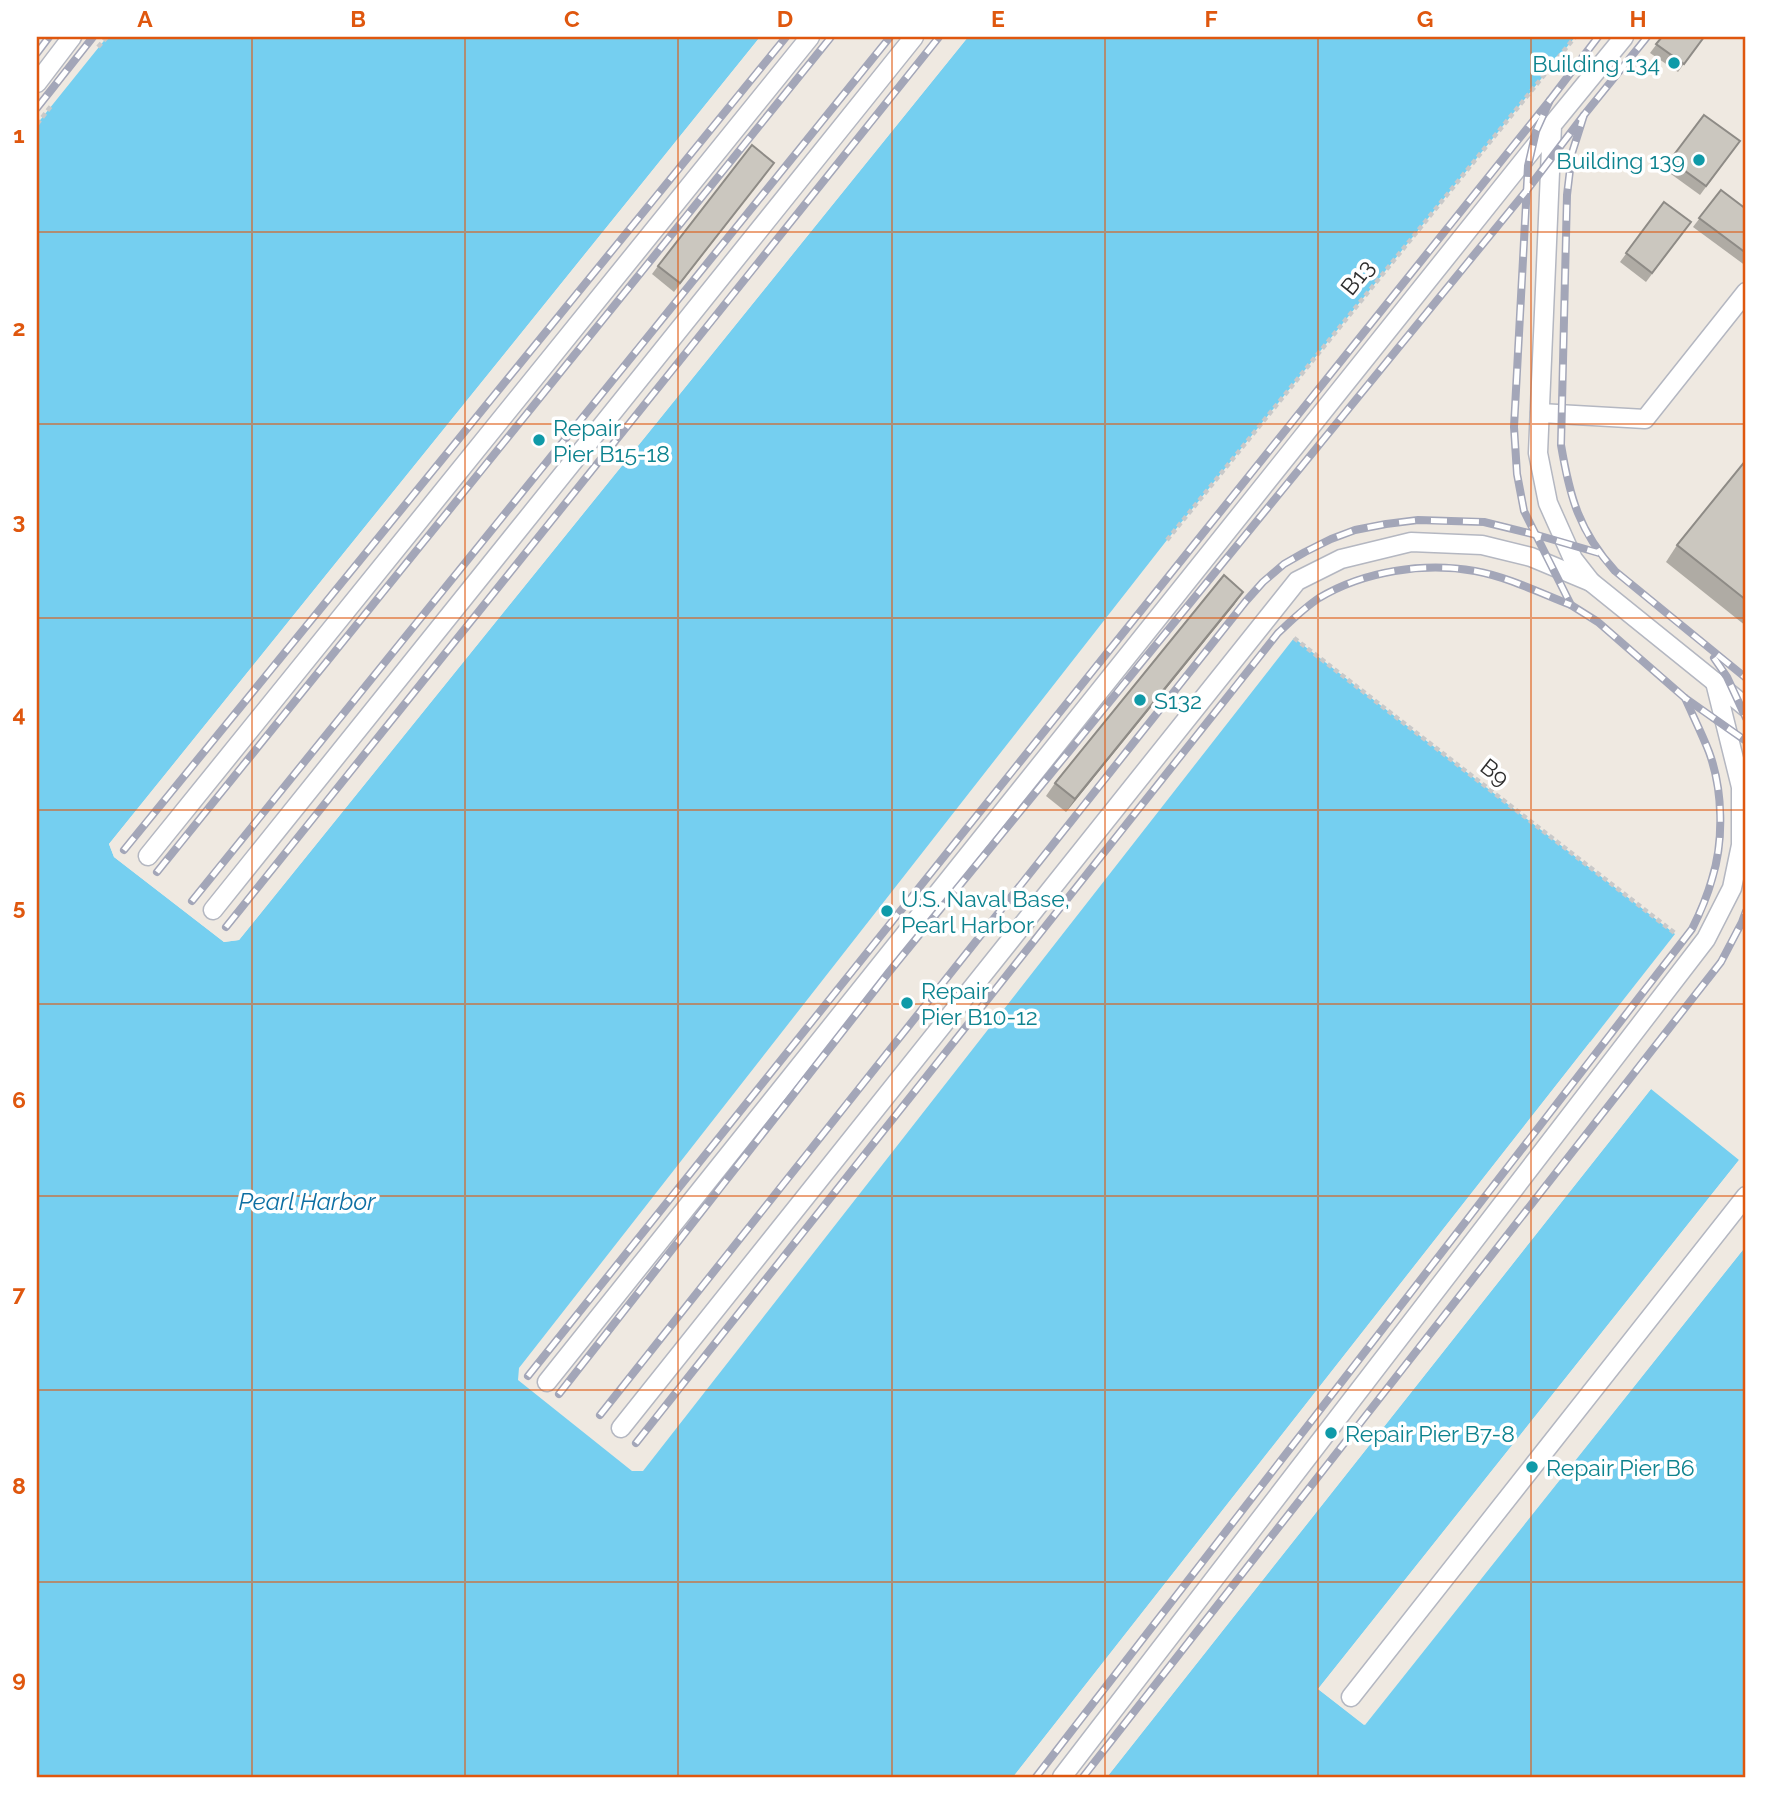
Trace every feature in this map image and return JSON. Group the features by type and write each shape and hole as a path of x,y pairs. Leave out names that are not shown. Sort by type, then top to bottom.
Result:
{"lane":[{"path":"37,83 72,37"},
{"path":"148,856 810,37"},
{"path":"213,910 914,37"},
{"path":"547,1382 1624,37"},
{"path":"1552,125 1538,453 1548,503 1573,559 1591,582 1746,707"},
{"path":"1540,413 1645,418 1746,292"},
{"path":"621,1429 1297,581 1341,559 1411,542 1482,545 1531,556 1591,582"},
{"path":"1062,1777 1706,939 1732,888 1741,845 1741,787 1715,682"},
{"path":"1350,1697 1746,1196"}],"path":[{"name":"B13","path":"1167,540 1575,37"},
{"name":"B9","path":"1294,638 1675,934"}],"water":[{"name":"Pearl Harbor","path":"107,37 760,37 109,844 114,857 224,942 239,940 968,37 1575,37 1167,540 519,1368 518,1380 632,1471 643,1471 1294,638 1675,934 1013,1777 37,1777 37,124"},
{"path":"1651,1089 1739,1160 1318,1689 1365,1725 1746,1246 1746,1777 1107,1777"}],"pier":[{"path":"760,37 764,37 113,845 117,855 225,938 237,937 964,37 968,37 239,940 224,942 114,857 109,844"},
{"path":"1590,1042 1593,1044 1017,1777 1013,1777"},
{"path":"1648,1087 1651,1089 1107,1777 1103,1777"},
{"path":"1739,1160 1742,1162 1323,1688 1364,1720 1746,1242 1746,1246 1364,1725 1318,1689"}],"building":[{"name":"Building 134","path":"1662,37 1704,37 1684,64 1656,44"},
{"name":"Building 139","path":"1704,115 1740,141 1706,186 1670,160"},
{"path":"752,145 774,163 680,283 658,266"},
{"path":"1721,190 1746,209 1746,253 1699,218"},
{"path":"1664,202 1691,222 1652,273 1626,253"},
{"path":"1746,460 1746,600 1677,545"},
{"name":"S132","path":"1224,575 1243,592 1075,799 1055,783"}],"railway":[{"path":"37,53 49,37"},
{"path":"37,108 93,37"},
{"path":"124,850 786,37"},
{"path":"157,872 831,37"},
{"path":"192,901 890,37"},
{"path":"226,927 939,37"},
{"path":"1598,37 1550,100 1536,131 1528,166 1514,427 1517,474 1524,511 1571,605 1598,622 1685,698 1746,741"},
{"path":"1647,37 1584,115 1572,153 1567,195 1561,445 1578,513 1584,528 1603,556 1615,571 1746,678"},
{"path":"528,1376 1550,100"},
{"path":"559,1394 889,972 1527,190 1584,115"},
{"path":"600,1415 1263,582 1284,564 1331,539 1355,530 1418,520 1484,522 1599,553"},
{"path":"636,1443 1278,633 1298,615 1319,598 1355,581 1415,568 1475,571 1512,581 1571,605"},
{"path":"1714,658 1727,677 1746,718"},
{"path":"1036,1777 1692,929 1706,899 1716,864 1720,816 1714,767 1685,698"},
{"path":"1083,1777 1721,962 1746,911"}],"place":[{"name":"Building 134","path":"1674,63"},
{"name":"Building 139","path":"1699,160"},
{"name":"Repair Pier B15-18","path":"539,440"},
{"name":"S132","path":"1140,700"},
{"name":"U.S. Naval Base, Pearl Harbor","path":"887,911"},
{"name":"Repair Pier B10-12","path":"907,1003"},
{"name":"Repair Pier B7-8","path":"1331,1433"},
{"name":"Repair Pier B6","path":"1532,1467"}]}
